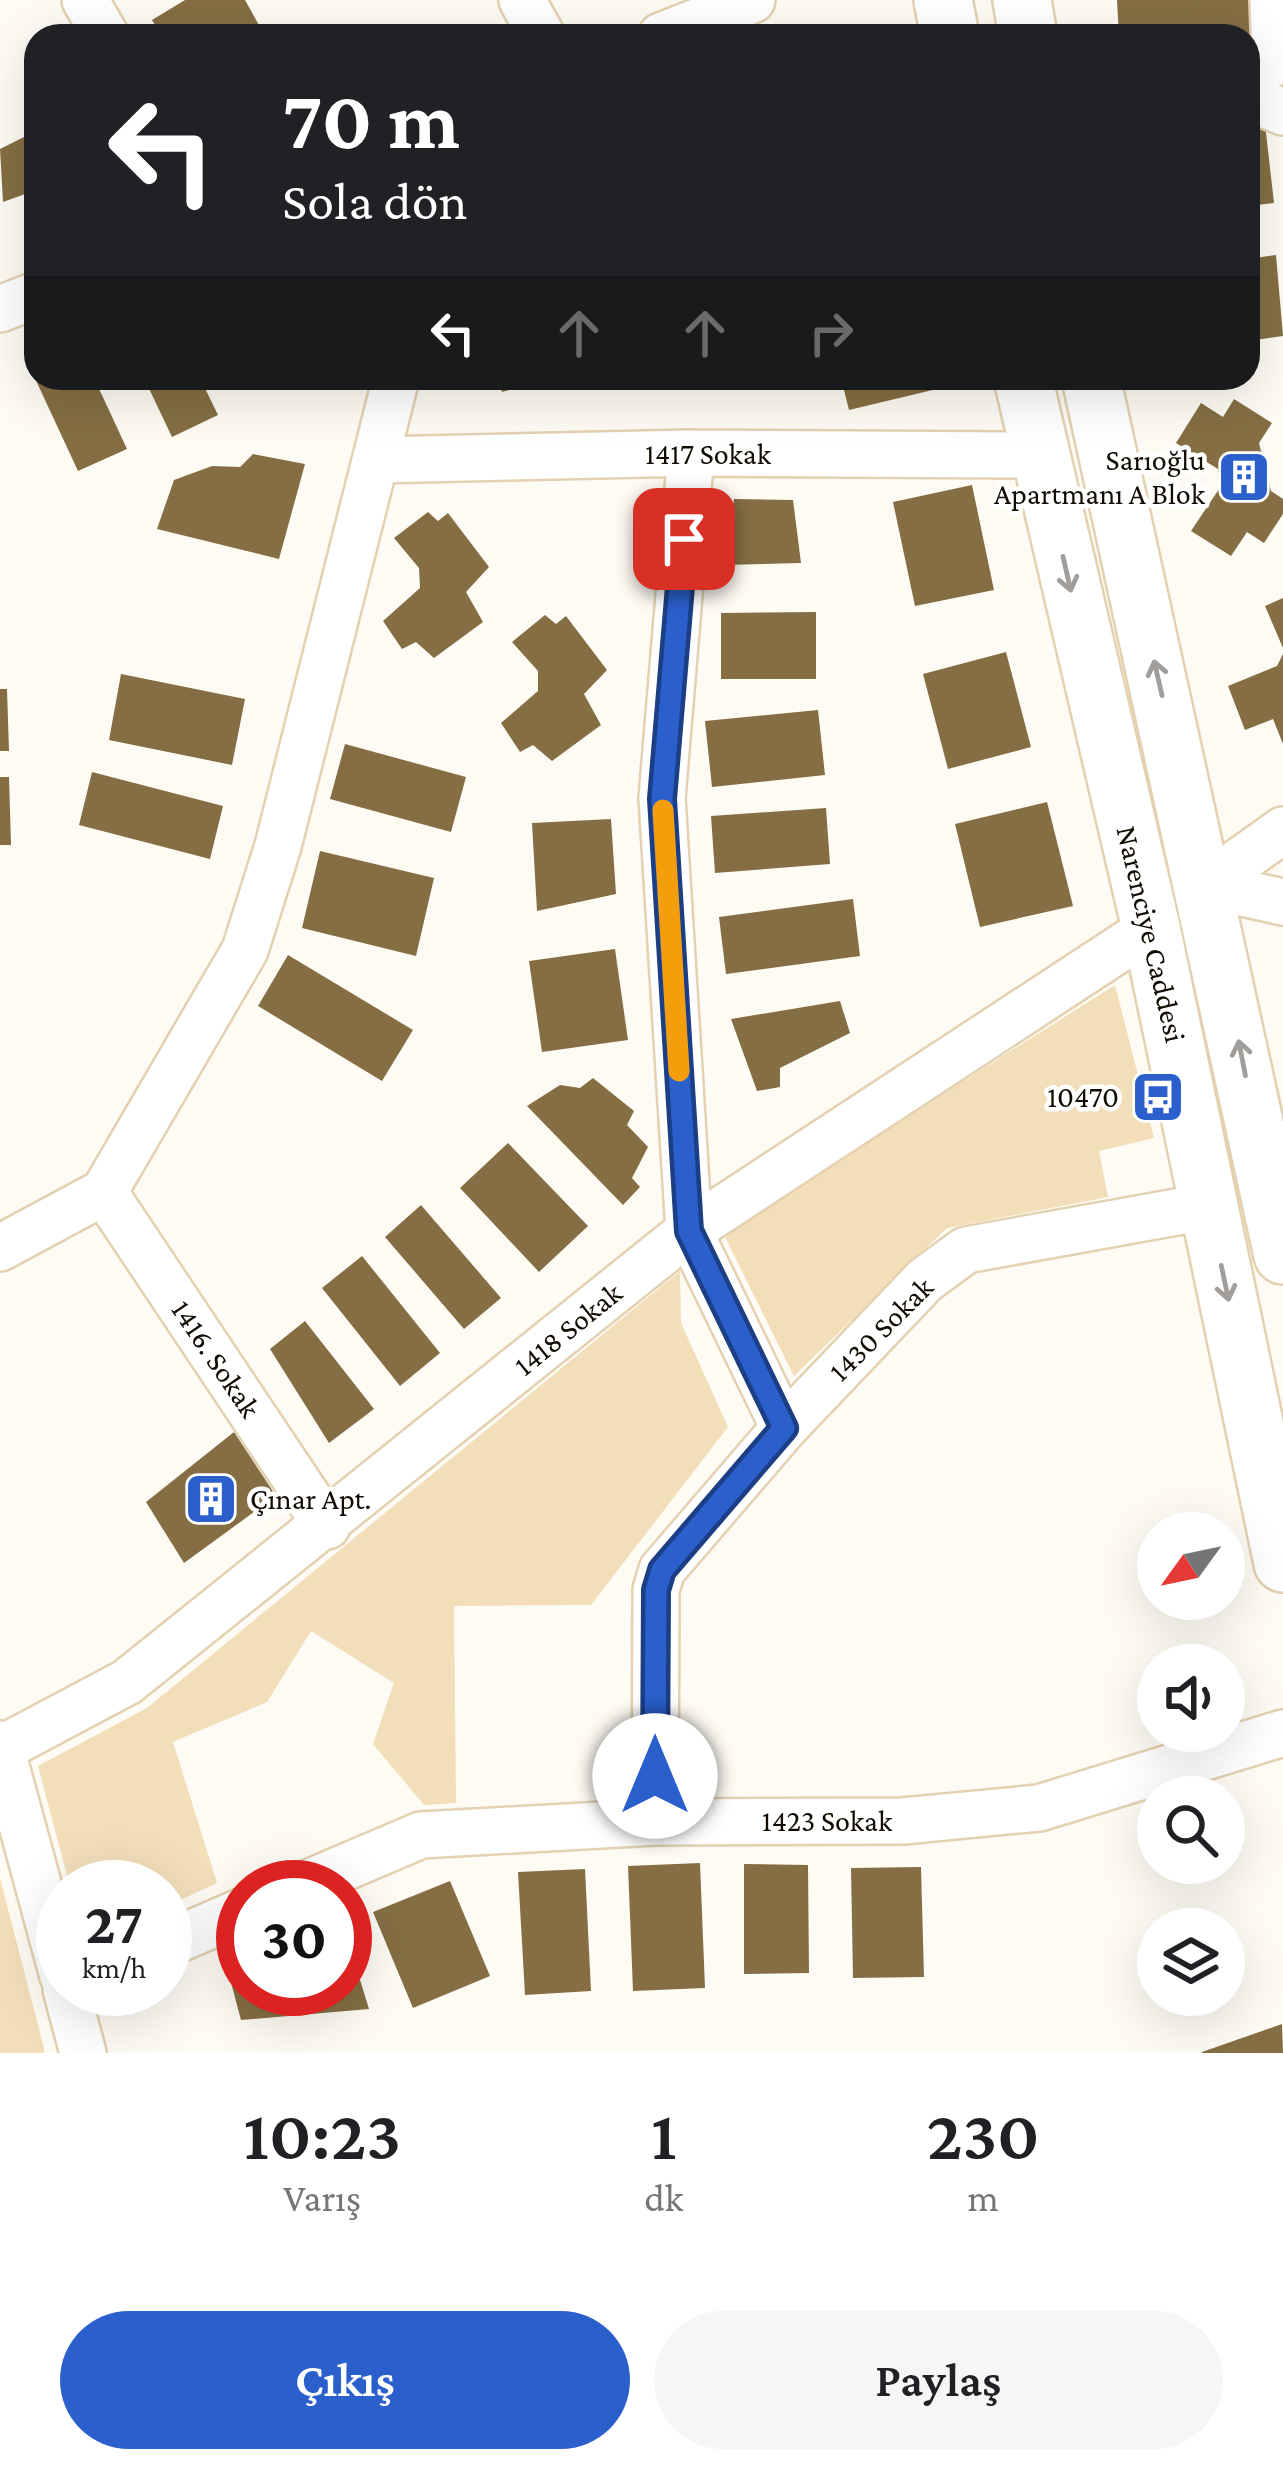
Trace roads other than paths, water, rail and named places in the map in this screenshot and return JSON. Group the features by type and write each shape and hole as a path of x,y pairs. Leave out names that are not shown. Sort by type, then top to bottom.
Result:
{"main road":[{"name":"Narenciye Caddesi","path":"1026,390 1150,928 1283,1563"},
{"name":"Narenciye Caddesi","path":"1094,390 1274,1166 1283,1255"}],"street":[{"path":"692,24 752,0"},
{"path":"1260,68 1270,65 1275,55 1273,0"},
{"path":"0,1248 104,1192 245,950 278,846 394,390"},
{"path":"691,453 662,799 689,1231 784,1428"},
{"name":"1417 Sokak","path":"376,460 691,453 1039,454"},
{"path":"1206,885 1283,830"},
{"path":"1206,885 1283,902"},
{"name":"1418 Sokak","path":"1,1746 127,1682 689,1231 1150,928"},
{"name":"1416. Sokak","path":"104,1192 327,1526"},
{"name":"1430 Sokak","path":"655,1822 656,1590 662,1570 784,1428 925,1280 966,1250 1210,1207"},
{"name":"1423 Sokak","path":"362,1860 421,1835 655,1822 903,1821 1040,1808 1283,1732"},
{"path":"1,1746 36,1876"},
{"path":"74,2016 83,2053"}],"place":[{"name":"Sarıoğlu Apartmanı A Blok","path":"1244,477"},
{"name":"10470","path":"1158,1097"},
{"name":"Çınar Apt.","path":"211,1499"}]}
